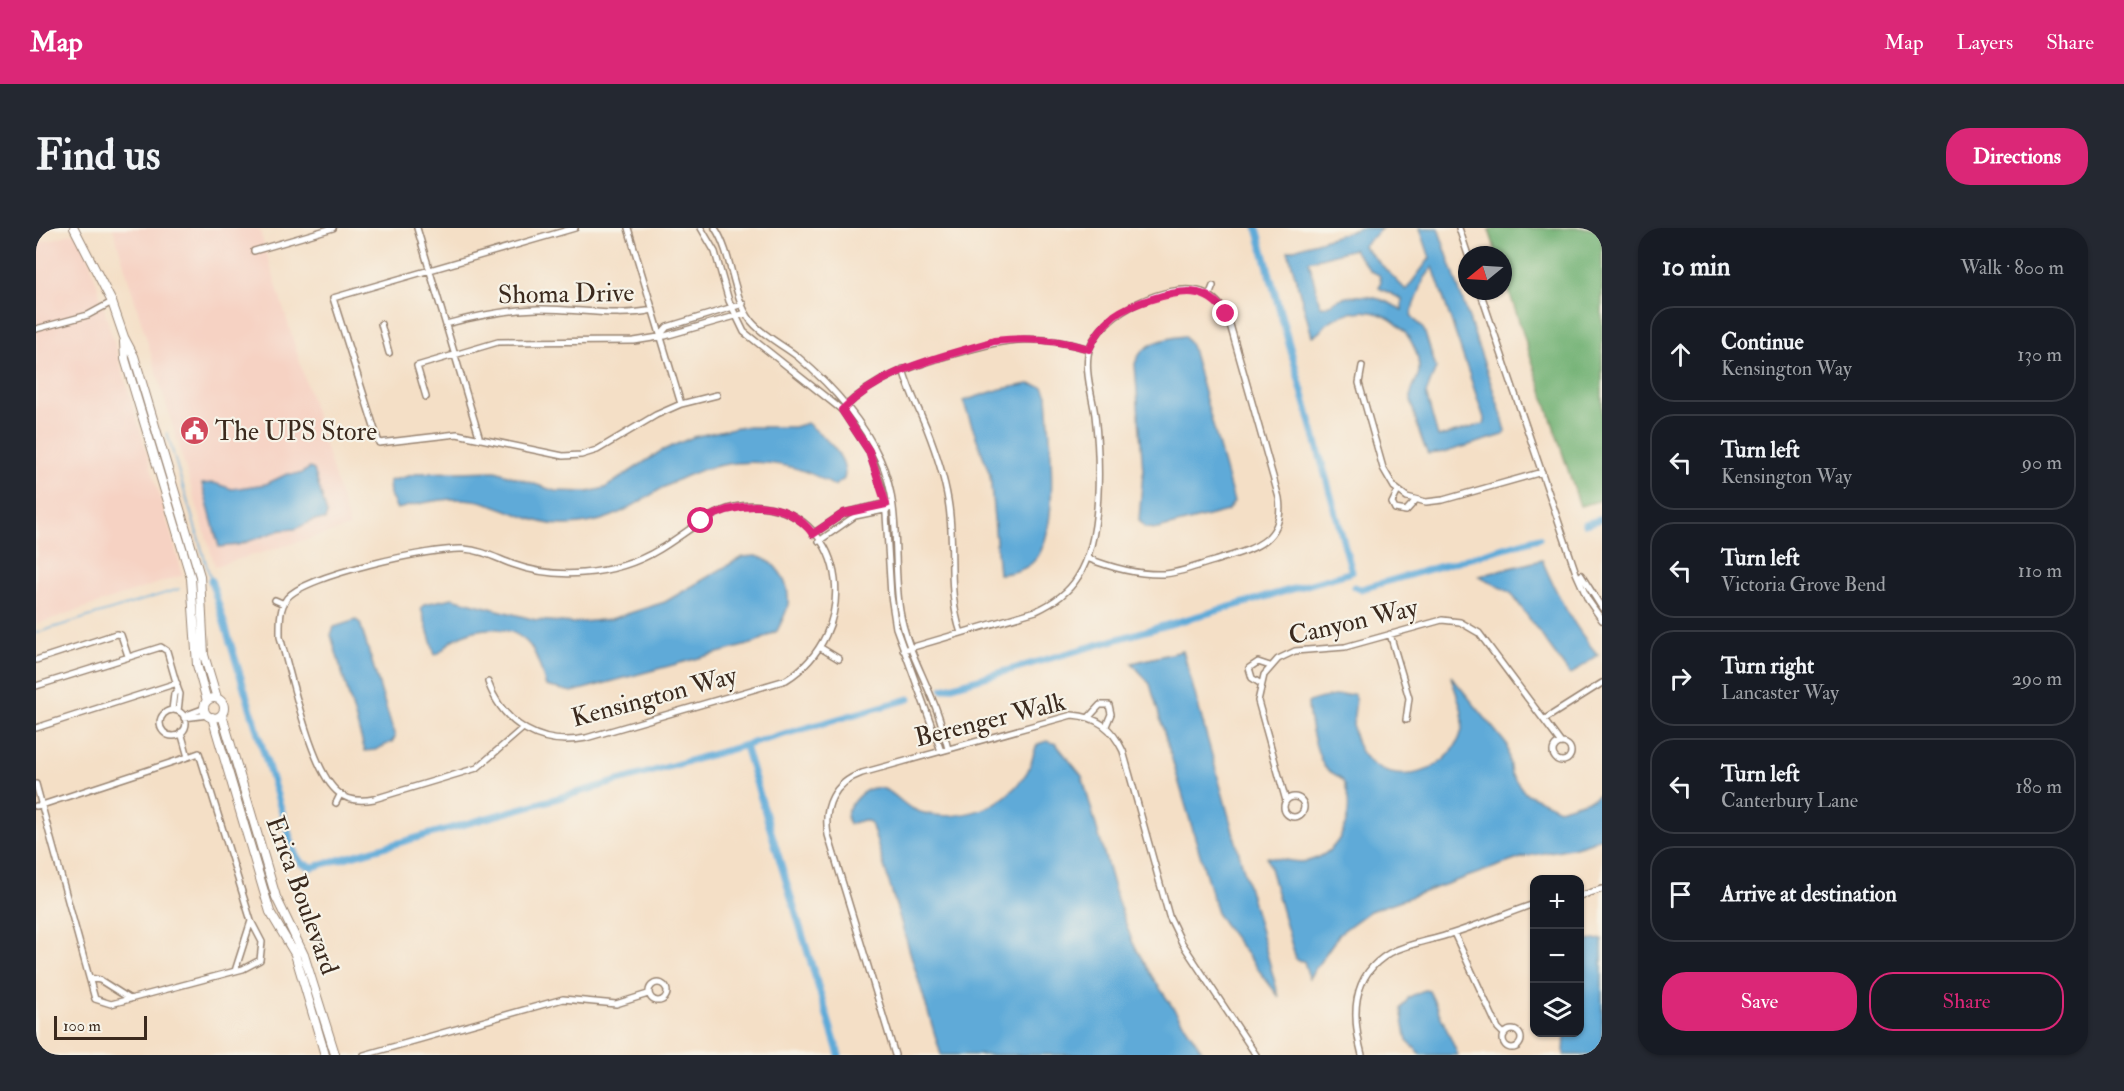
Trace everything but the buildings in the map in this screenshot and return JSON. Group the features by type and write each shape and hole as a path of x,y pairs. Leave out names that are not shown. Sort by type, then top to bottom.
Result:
{"street":[{"name":"Erica Boulevard","path":"74,228 112,302 124,337 134,356 200,576 204,655 217,698 224,705 222,715 276,897 304,955 335,1055"},
{"path":"254,251 333,228"},
{"path":"417,228 479,436"},
{"name":"Shoma Drive","path":"575,228 333,298 379,443 458,434 479,436 563,456 581,455 597,450 631,428 681,404 717,396"},
{"name":"Shoma Drive","path":"628,228 681,404"},
{"path":"701,228 715,252 735,317 752,341 844,408 869,451 886,507 891,596 896,628 938,714 948,749"},
{"path":"715,228 726,249 746,313 764,334 816,373 870,436 879,456 890,486 893,506 900,611 907,649 941,751"},
{"path":"1459,228 1465,246"},
{"path":"1209,296 1213,286"},
{"path":"907,649 1046,607 1072,586 1087,558 1095,512 1098,465 1088,372 1089,349 1106,323 1130,306 1186,290 1209,296 1222,307 1229,321 1258,419 1280,506 1275,530 1257,547 1167,574 1126,570 1087,558"},
{"path":"1483,300 1581,586 1602,620"},
{"path":"36,329 88,315 112,302"},
{"name":"Shoma Drive","path":"660,335 665,328 742,304"},
{"name":"Shoma Drive","path":"446,324 488,313 538,309 632,314 653,310"},
{"name":"Shoma Drive","path":"426,397 417,366 498,342 518,340 606,342 660,335 746,313"},
{"path":"381,324 389,353"},
{"name":"Erica Boulevard","path":"124,337 125,358 191,578 197,665 208,710 270,912 295,954 326,1055"},
{"path":"844,408 871,385 903,369 994,341 1050,340 1089,349"},
{"path":"1362,366 1359,383 1383,468 1398,491 1415,501 1443,500 1542,472"},
{"path":"903,369 911,396 926,426 944,481 951,521 953,604 961,633"},
{"path":"1398,491 1392,503 1398,511 1406,511 1415,501"},
{"name":"Kensington Way","path":"284,604 299,588 332,576 387,561 454,549 476,551 513,564 546,572 579,573 612,568 644,557 708,517 737,506 759,505 780,510 800,521 819,541 832,568 836,591 831,626 821,648 805,666 786,680 586,738 553,740 523,728"},
{"path":"813,534 844,513 893,506"},
{"path":"819,541 855,516 886,507"},
{"path":"1275,530 1281,534"},
{"path":"1570,555 1602,608"},
{"path":"275,600 284,604 279,620 280,637 320,770 329,785 340,795 359,800 375,799 477,768 523,728 500,707 488,682"},
{"name":"Canyon Way","path":"1286,801 1260,712 1261,684 1270,666 1295,651 1345,647 1442,620 1468,625 1484,638 1561,743"},
{"path":"36,660 116,634 121,635 128,656"},
{"path":"1390,634 1409,698 1406,720"},
{"path":"36,686 161,646 167,651 180,694 175,711"},
{"path":"821,648 839,659"},
{"name":"Canyon Way","path":"1261,684 1250,675 1250,668 1258,662 1270,666"},
{"path":"1545,719 1602,683"},
{"path":"36,728 177,686"},
{"path":"186,718 208,710 217,698"},
{"path":"1089,717 1100,705 1109,705 1112,714 1106,726"},
{"path":"208,710 222,715"},
{"path":"175,711 186,718 181,732 170,735 161,727 162,715 175,711"},
{"name":"Berenger Walk","path":"895,1055 828,835 826,815 832,796 853,777 1058,717 1072,715 1089,717 1106,726 1117,738 1123,751 1169,916 1182,943 1256,1055"},
{"path":"181,732 188,757"},
{"path":"36,784 39,806 95,999 111,1004 235,971 260,960 262,942 251,921 199,753 39,806"},
{"path":"336,803 340,795"},
{"path":"1584,895 1602,890"},
{"path":"1362,1055 1354,1015 1357,993 1365,976 1389,954 1530,905"},
{"path":"235,971 251,921"},
{"path":"1454,933 1498,1028 1504,1034"},
{"path":"90,978 100,980 130,999"},
{"path":"364,1055 563,999 616,1004 648,994"},
{"path":"326,1055 335,1055"}],"shaded area":[{"path":"113,228 259,228 350,527 215,566"},
{"path":"81,231 183,575 36,624 36,244"}],"green space":[{"path":"1496,228 1602,228 1602,500 1580,506 1512,300 1512,246 1494,246 1489,230"}],"water":[{"path":"1361,228 1382,228 1363,246 1406,290 1430,258 1420,228 1438,228 1458,287 1458,300 1463,300 1506,431 1503,435 1446,452 1428,454 1420,435 1411,393 1418,377 1418,358 1408,336 1400,327 1390,319 1368,311 1338,317 1312,336 1288,251","holes":["1353,249 1371,271 1379,275 1381,280 1379,288 1402,299 1402,310 1379,299 1363,296 1346,297 1327,306 1320,306 1309,261","1433,267 1485,421 1484,424 1438,437 1426,394 1436,368 1424,330 1411,315 1424,279"]},
{"path":"1184,336 1191,345 1234,502 1227,511 1158,529 1145,528 1139,520 1143,471 1135,364 1142,351 1155,343"},
{"path":"1029,384 1043,387 1047,395 1052,482 1048,530 1042,549 1033,562 1017,571 999,574 990,475 963,401 1001,389"},
{"path":"807,423 834,448 843,463 844,479 834,486 817,477 781,465 743,463 723,465 686,476 630,508 602,520 566,525 545,523 473,500 440,500 397,509 390,495 389,481 420,473 496,471 555,491 588,492 605,488 661,451 693,437 738,427 794,427"},
{"path":"310,468 314,470 327,514 325,520 314,520 295,529 281,530 238,545 219,547 202,484 214,483 232,489 266,484 287,474 300,474"},
{"path":"756,556 770,562 775,567 787,588 787,607 777,631 755,643 572,692 546,686 533,650 525,641 506,631 485,629 474,631 453,640 435,655 421,608 425,604 452,598 536,620 573,623 611,619 665,602 742,557"},
{"path":"1542,560 1566,610 1598,655 1570,675 1511,593 1479,576"},
{"path":"356,620 360,623 395,737 392,742 375,750 365,751 331,635 334,627"},
{"path":"1183,651 1279,997 1218,916 1150,684 1132,663"},
{"path":"1451,676 1507,745 1511,774 1525,793 1559,809 1592,799 1602,792 1602,837 1572,848 1521,858 1370,911 1340,933 1309,978 1304,961 1296,960 1267,857 1298,862 1320,857 1337,841 1347,819 1347,795 1344,783 1326,769 1321,760 1313,735 1308,703 1323,698 1355,694 1354,737 1367,759 1381,769 1397,774 1413,774 1429,769 1444,760 1455,747 1462,730 1461,709"},
{"path":"1047,741 1056,744 1082,776 1117,899 1132,941 1153,978 1205,1055 941,1055 872,826 870,822 863,820 849,824 846,815 859,796 874,788 892,793 903,803 922,813 960,815 986,808 1007,795 1017,785 1028,770 1038,744"},
{"path":"1602,939 1602,1055 1564,1055 1565,1037 1584,1037 1584,941"},
{"path":"1424,990 1429,991 1458,1055 1422,1055 1407,1041 1401,1009 1409,997"}],"waterway":[{"path":"943,689 1352,572 1257,228"},
{"path":"167,433 211,580"},
{"path":"1585,524 1602,519"},
{"path":"1354,587 1361,589 1539,538"},
{"path":"211,580 295,854 302,864 313,867 909,699"},
{"path":"36,633 179,589"},
{"path":"745,746 839,1055"}],"place":[{"name":"The UPS Store","path":"194,431"}],"route":[{"path":"701,521 726,509 759,505 790,515 813,534 844,513 886,504 881,482 869,451 842,410 861,392 892,373 994,341 1010,339 1058,341 1089,349 1099,331 1121,311 1178,291 1202,292 1216,301 1226,314"}]}
